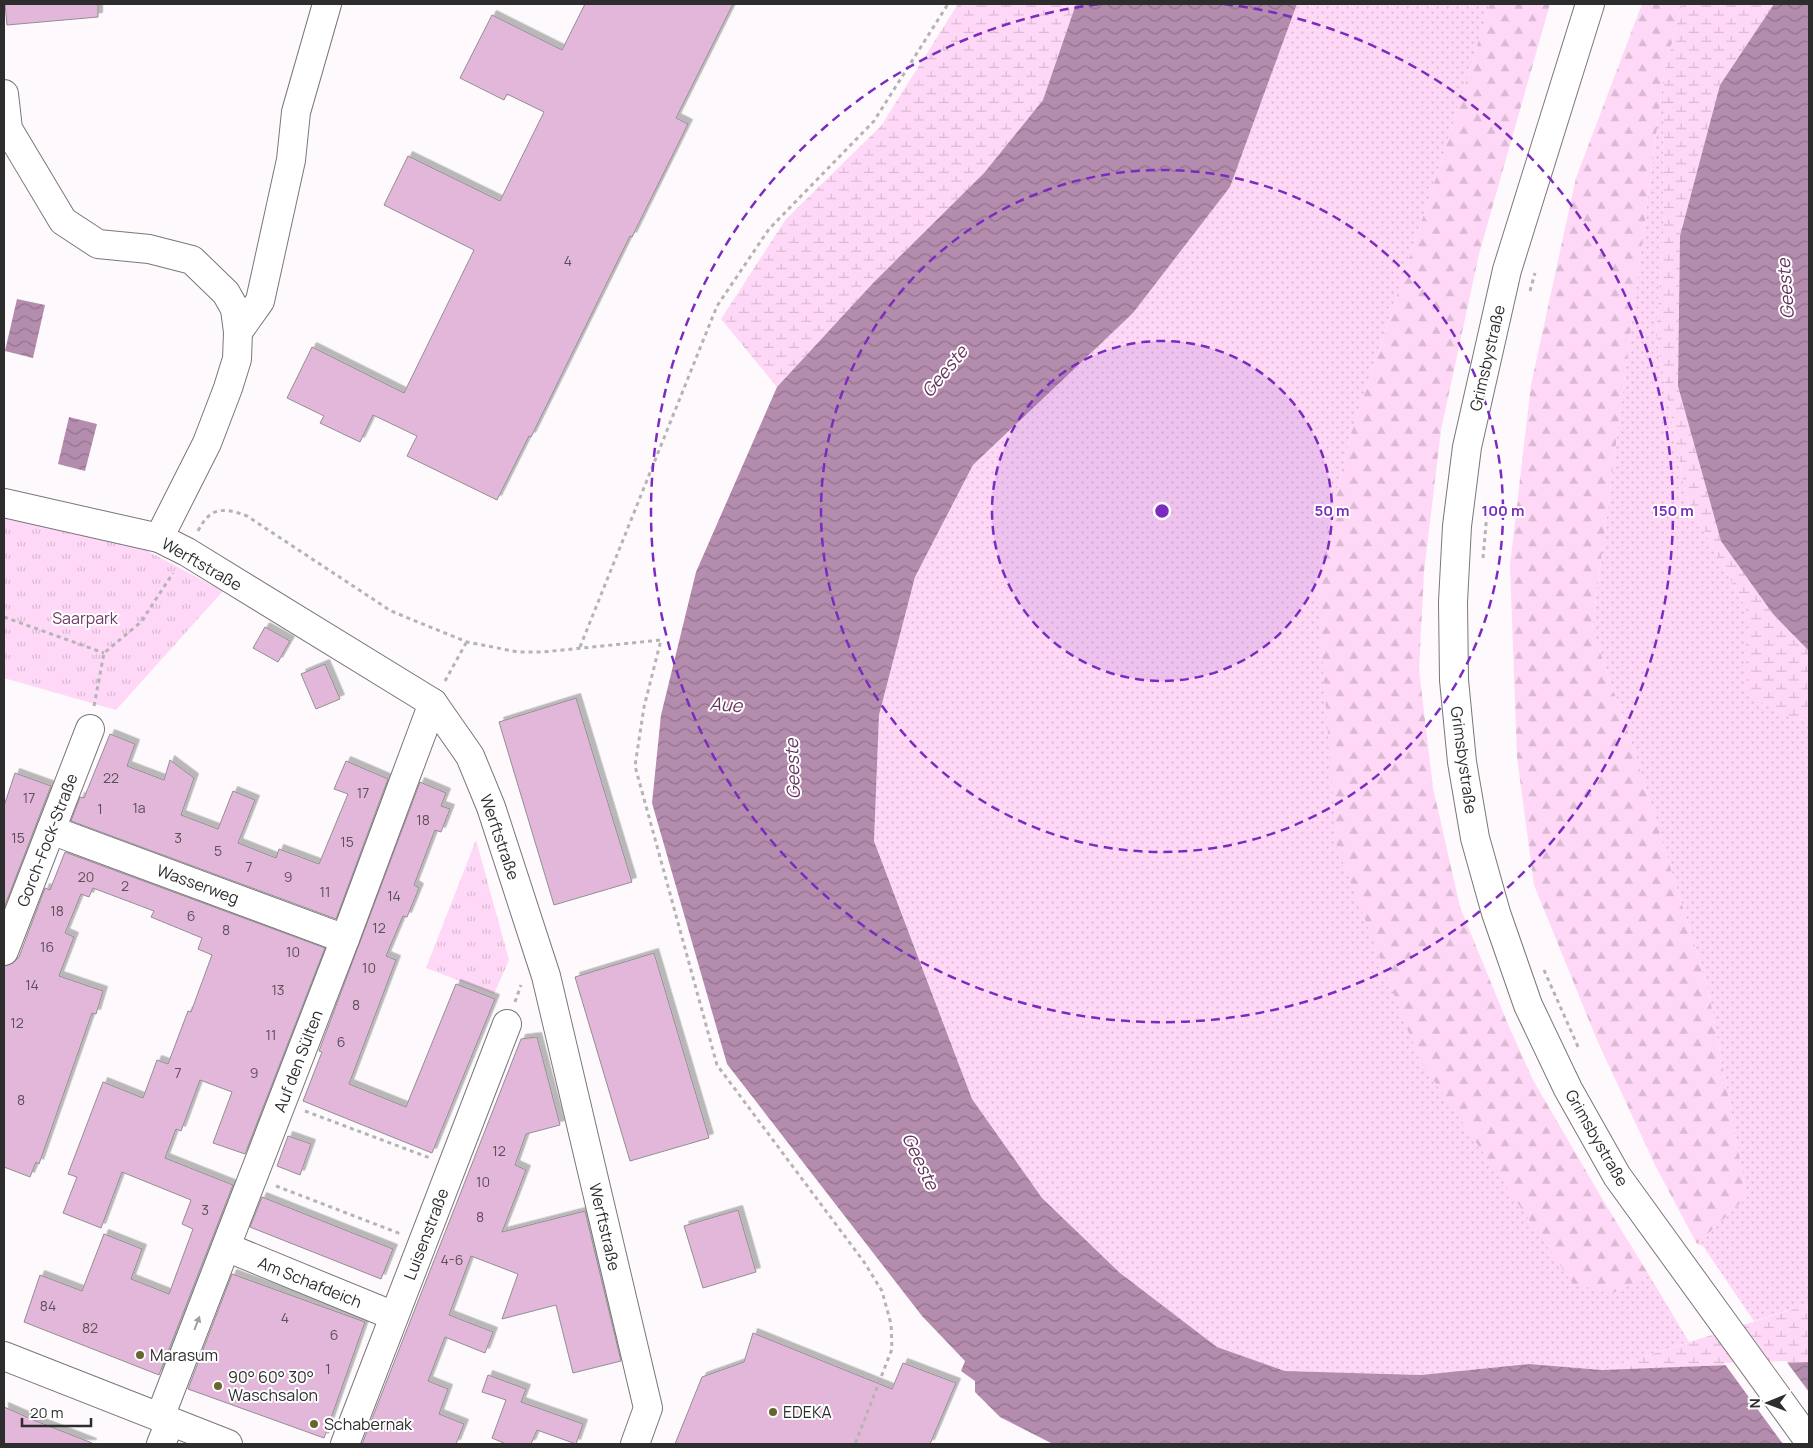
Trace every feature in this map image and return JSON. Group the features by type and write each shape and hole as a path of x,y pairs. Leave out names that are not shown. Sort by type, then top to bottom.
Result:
{"main road":[{"path":"238,332 260,301 291,160 296,112 327,4"},
{"name":"Grimsbystraße","path":"1590,4 1507,270 1467,446 1457,526 1453,602 1454,680 1462,762 1475,838 1496,914 1528,1005 1568,1089 1618,1176 1679,1263 1809,1440"},
{"path":"4,94 8,129 63,221 98,244 149,249 192,260 226,293 235,308 238,332 237,359 228,388 207,442 159,538"},
{"name":"Werftstraße","path":"4,503 159,538 187,552 433,703 470,756 484,790 546,976 648,1408 635,1444"},
{"name":"Auf den Sülten","path":"164,1428 226,1247 345,939 433,703"},
{"name":"Gorch-Fock-Straße","path":"4,950 90,729"},
{"name":"Wasserweg","path":"51,830 345,939"},
{"name":"Luisenstraße","path":"345,1444 507,1024"},
{"name":"Am Schafdeich","path":"226,1247 394,1316"},
{"path":"4,1356 164,1428 228,1444"}],"path":[{"path":"580,648 717,306 769,229 874,121 948,4"},
{"path":"1530,293 1537,265"},
{"path":"1482,563 1488,497"},
{"path":"90,729 104,653 141,622 187,552 204,519 214,513 232,510 247,516 391,611 467,642 518,652 564,651 661,640 644,707 635,766 717,1065 864,1262 882,1291 891,1324 892,1349 855,1444"},
{"path":"4,616 104,653"},
{"path":"433,703 467,642"},
{"path":"1542,963 1580,1050"},
{"path":"282,1102 452,1166"},
{"path":"253,1178 422,1243"}],"green space":[{"path":"958,4 1076,4 1043,100 984,173 874,282 777,387 721,319 786,219 881,126"},
{"path":"1297,4 1490,4 1439,169 1350,437 1316,581 1613,1293 1649,1275 1689,1342 1602,1370 1529,1364 1421,1375 1285,1371 1217,1347 1120,1273 1042,1198 972,1099 874,840 879,715 915,577 973,465 1133,313 1230,187"},
{"path":"1490,4 1550,4 1479,254 1441,430 1424,572 1419,670 1433,788 1460,907 1533,1080 1649,1275 1613,1293 1573,1284 1419,1059 1337,847 1316,581 1350,437 1439,169"},
{"path":"1642,4 1682,4 1664,74 1592,629 1631,741 1708,988 1747,1197 1697,1244 1656,1167 1597,1040 1534,885 1517,757 1510,565 1531,385 1576,178"},
{"path":"1682,4 1774,4 1720,85 1680,236 1678,386 1773,614 1809,651 1809,719 1795,720 1746,694 1746,608 1686,497 1656,334 1663,234 1664,74"},
{"path":"1664,74 1663,234 1656,334 1686,497 1746,608 1746,694 1795,720 1809,719 1809,1304 1754,1321 1703,1246 1697,1244 1747,1197 1708,988 1631,741 1592,629"},
{"name":"Saarpark","path":"4,517 140,547 223,591 116,710 4,678"},
{"path":"476,840 509,960 494,994 426,968"},
{"path":"1809,1304 1809,1362 1602,1370"}],"water":[{"path":"1076,4 1297,4 1230,187 1133,313 973,465 915,577 879,715 874,841 972,1099 1042,1198 1120,1273 1217,1347 1285,1371 1421,1375 1529,1364 1602,1370 1809,1362 1809,1444 1053,1444 1000,1417 975,1392 975,1381 961,1371 965,1361 922,1316 727,1064 652,803 661,715 696,572 777,387 874,282 984,173 1043,100"},
{"name":"Geeste","path":"1774,4 1809,4 1809,651 1773,614 1721,541 1678,386 1680,236 1720,85"},
{"path":"17,299 45,305 33,358 5,351"},
{"path":"69,417 97,424 85,471 58,464"}],"pier":[{"path":"1786,1361 1809,1392 1809,1444 1783,1444 1724,1363"}],"building":[{"path":"5,4 98,4 98,17 7,25"},
{"path":"585,4 733,4 676,118 688,124 632,237 630,236 531,437 529,436 497,500 407,456 417,436 373,415 360,442 320,423 324,416 287,398 312,347 404,393 474,250 384,205 408,156 500,201 544,112 507,94 504,100 460,78 492,15 562,50"},
{"path":"265,627 290,641 278,662 253,648"},
{"path":"325,664 340,699 316,709 301,674"},
{"path":"576,698 632,882 554,905 499,722"},
{"path":"110,734 135,744 127,766 164,780 170,760 194,778 181,815 218,829 233,791 255,800 238,843 276,858 279,849 319,864 348,794 334,789 346,761 388,779 336,919 71,821 80,797 84,798"},
{"path":"15,773 51,786 4,908 4,806"},
{"path":"420,782 446,793 441,806 450,809 441,832 435,830 414,885 419,888 407,917 403,916 386,956 396,960 349,1084 406,1107 456,984 495,999 432,1153 303,1101 322,1052 319,1051"},
{"path":"65,852 325,948 245,1154 213,1143 232,1092 200,1080 181,1131 176,1129 165,1158 233,1185 159,1375 24,1322 40,1275 82,1291 104,1234 142,1249 131,1279 169,1294 193,1229 182,1224 191,1200 122,1172 101,1228 63,1213 77,1177 68,1174 103,1082 143,1098 157,1060 168,1064 188,1011 191,1012 212,955 198,949 202,938 151,917 154,911 93,888 89,897 81,894 65,933 74,937 59,976 103,991 96,1014 92,1013 39,1164 36,1162 30,1177 4,1167 4,966 13,963 19,957 45,888 50,890"},
{"path":"654,953 709,1138 630,1161 575,977"},
{"path":"537,1037 560,1125 526,1134 515,1165 526,1170 502,1232 585,1211 621,1361 573,1373 556,1305 502,1319 518,1274 471,1256 449,1315 493,1332 485,1353 445,1337 428,1381 448,1389 439,1414 464,1424 456,1444 362,1444 521,1039"},
{"path":"288,1136 311,1144 300,1175 277,1166"},
{"path":"262,1197 393,1249 381,1279 250,1227"},
{"path":"738,1210 756,1272 703,1288 684,1226"},
{"path":"232,1274 365,1322 324,1438 188,1389"},
{"name":"EDEKA","path":"753,1333 892,1389 903,1363 956,1383 930,1444 675,1444 702,1377 744,1362"},
{"path":"488,1375 526,1389 521,1402 583,1424 576,1444 537,1430 531,1444 506,1444 492,1438 506,1400 482,1392"},
{"path":"4,1407 92,1443 92,1444 4,1444"}],"place":[{"name":"Marasum","path":"140,1355"},
{"name":"90° 60° 30° Waschsalon","path":"218,1386"},
{"name":"EDEKA","path":"773,1412"},
{"name":"Schabernak","path":"314,1424"}],"water label":[{"name":"Aue","path":"726,704"}]}
